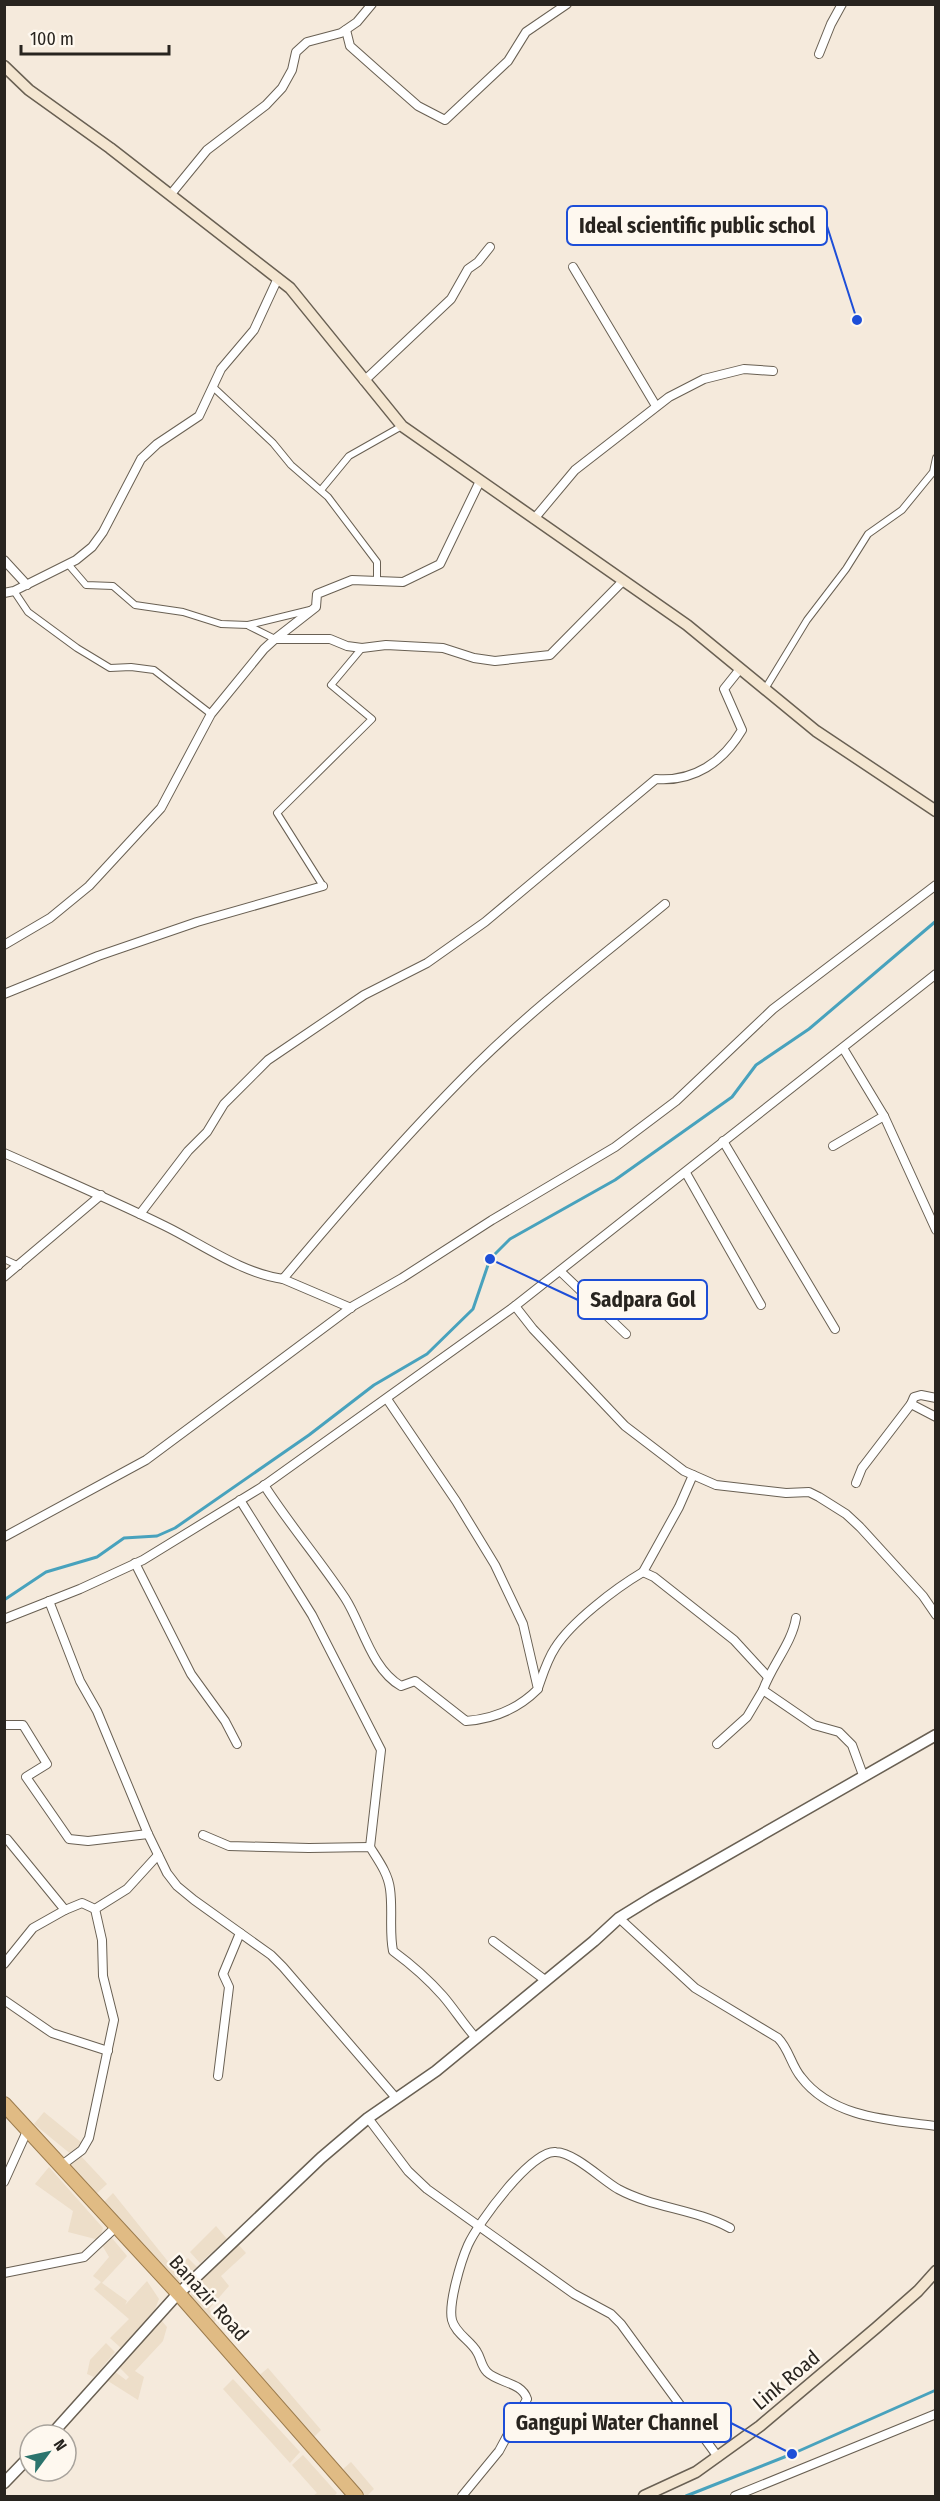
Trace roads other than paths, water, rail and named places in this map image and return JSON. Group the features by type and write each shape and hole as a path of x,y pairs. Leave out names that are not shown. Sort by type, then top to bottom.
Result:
{"highway":[{"name":"Banazir Road","path":"4,2104 179,2294 356,2496"}],"main road":[{"path":"4,66 29,90 110,148 290,288 363,381 402,426 687,625 816,731 936,810"},
{"name":"Link Road","path":"644,2496 696,2472 760,2426 876,2328 918,2291 936,2271"}],"street":[{"path":"171,195 207,150 267,105 282,88 292,70 296,52 307,42 346,30 357,22 372,4"},
{"path":"346,30 350,46 418,106 445,120 508,61 526,32 567,4"},
{"path":"819,54 842,4"},
{"path":"363,381 451,299 468,269 478,262 490,247"},
{"path":"573,267 656,406"},
{"path":"4,594 68,564 92,548 103,532 141,459 157,444 199,416 221,369 254,330 278,278"},
{"path":"534,519 575,470 669,396 704,380 744,369 773,370"},
{"path":"213,387 273,443 291,465 321,490 377,562 377,581"},
{"path":"321,490 349,456 402,426"},
{"path":"765,689 807,620 846,569 868,534 902,510 933,472 936,458"},
{"path":"4,945 50,918 89,886 161,808 211,714 264,649 316,607 317,594 352,580 403,582 440,564 480,480"},
{"path":"4,560 27,585"},
{"path":"68,564 86,585 113,586 135,605 183,612 220,624 248,625 312,610"},
{"path":"248,625 275,639 330,639 347,646 362,648 386,645 443,648 474,658 495,661 550,655 623,581"},
{"path":"14,591 28,612 77,648 110,668 132,667 154,670 211,714"},
{"path":"4,994 98,956 197,922 323,886 277,813 372,719 331,685 362,648"},
{"path":"140,1214 188,1151 207,1132 224,1104 268,1060 364,995 428,963 485,922 656,779 675,781 693,775 714,763 737,739 742,730 724,689 740,669"},
{"path":"4,1537 146,1460 351,1308 615,1147 676,1101 773,1009 936,885"},
{"path":"283,1279 366,1180 479,1062 665,904"},
{"path":"4,1619 135,1563 264,1485 515,1306 936,974"},
{"path":"843,1047 884,1116 936,1230"},
{"path":"833,1146 884,1116"},
{"path":"723,1142 835,1329"},
{"path":"4,1154 140,1214 236,1263 271,1277 283,1279 351,1308"},
{"path":"686,1173 761,1305"},
{"path":"4,1277 101,1196"},
{"path":"4,1259 19,1266"},
{"path":"560,1271 626,1334"},
{"path":"515,1306 533,1329 625,1426 693,1476 716,1485 786,1493 809,1492 819,1497 846,1514 860,1527 923,1596 936,1615"},
{"path":"856,1483 868,1460 912,1404 914,1397 921,1395 936,1398"},
{"path":"387,1399 456,1501 495,1565 523,1624 538,1689"},
{"path":"912,1404 936,1417"},
{"path":"264,1485 346,1600 363,1636 390,1680 400,1686 415,1681 466,1721 503,1713 526,1700 538,1689 555,1647 592,1609 643,1572 680,1507 693,1476"},
{"path":"240,1500 312,1615 381,1750 370,1846 383,1868 390,1888 390,1935 393,1951 415,1967 445,1998 458,2018 476,2038"},
{"path":"135,1563 191,1674 225,1721 237,1744"},
{"path":"643,1572 654,1577 734,1640 768,1677"},
{"path":"49,1601 80,1681 97,1711 148,1834 167,1873 177,1886 283,1967 396,2098"},
{"path":"717,1744 747,1717 794,1631 796,1618"},
{"path":"763,1690 814,1725 839,1732 852,1745 863,1775"},
{"path":"4,1725 23,1725 47,1764 26,1777 69,1839 88,1841 148,1834"},
{"path":"62,2423 179,2294 321,2158 368,2118 436,2072 619,1918 863,1775 936,1735"},
{"path":"202,1835 229,1846 309,1848 370,1846"},
{"path":"5,1838 65,1910"},
{"path":"95,1909 127,1889 158,1855"},
{"path":"4,1964 33,1928 82,1903 95,1909"},
{"path":"62,2165 82,2150 89,2138 114,2020 103,1976 102,1940 95,1909"},
{"path":"619,1918 695,1988 778,2038 785,2045 800,2076 815,2093 833,2105 868,2116 936,2126"},
{"path":"218,2076 229,1987 223,1974 240,1933"},
{"path":"493,1941 545,1980"},
{"path":"4,2000 52,2033 108,2051"},
{"path":"368,2118 408,2171 479,2226 574,2294 611,2314 621,2324 718,2457"},
{"path":"4,2182 28,2129"},
{"path":"462,2496 499,2451 528,2399 526,2394 519,2389 485,2370 476,2349 454,2325 451,2318 463,2260 479,2226 518,2176 533,2161 543,2154 558,2151 630,2195 730,2228"},
{"path":"4,2273 84,2257 117,2226"},
{"path":"735,2496 936,2414"},
{"path":"4,2483 18,2468"}],"waterway":[{"path":"4,1600 46,1572 97,1557 124,1538 157,1536 175,1528 309,1435 374,1385 427,1354 473,1309 490,1259 510,1239 615,1180 732,1097 756,1065 809,1029 936,921"},
{"path":"686,2496 792,2454 936,2390"}],"place":[{"name":"Ideal scientific public schol","path":"857,320"},
{"name":"Sadpara Gol","path":"490,1259"},
{"name":"Gangupi Water Channel","path":"792,2454"}]}
